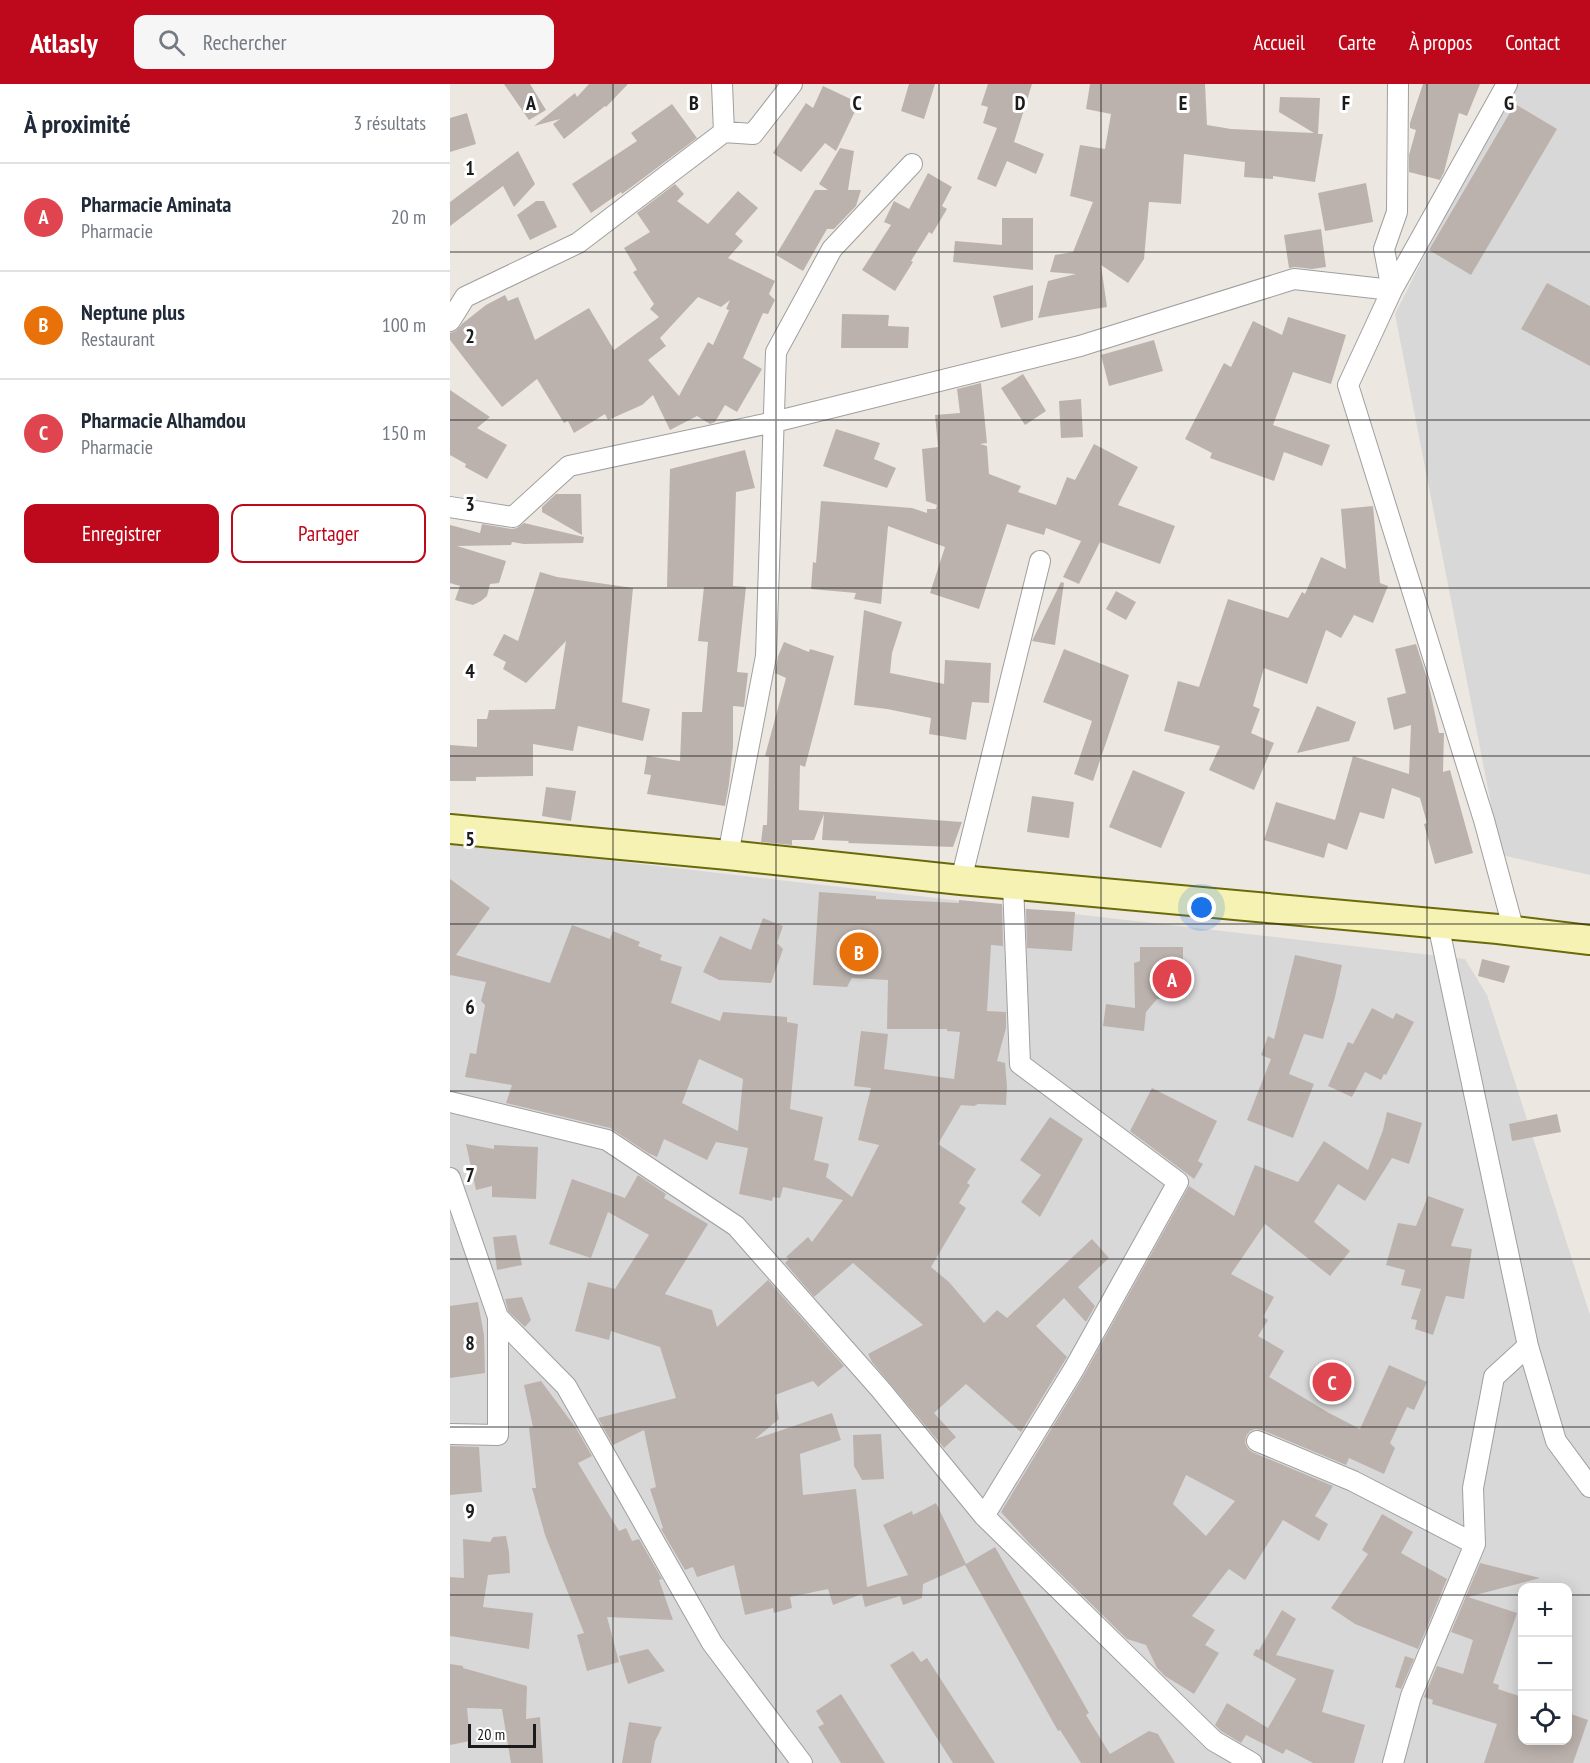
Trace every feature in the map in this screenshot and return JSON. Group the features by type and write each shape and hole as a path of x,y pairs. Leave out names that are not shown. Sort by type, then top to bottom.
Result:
{"street":[{"path":"722,84 724,132"},
{"path":"450,321 465,297 578,243 724,132 753,134 792,84"},
{"path":"1392,290 1384,249 1397,212 1398,84"},
{"path":"1507,84 1392,290 1348,385 1484,820 1514,931"},
{"path":"728,855 766,656 776,352 832,249 912,164"},
{"path":"450,507 513,517 569,466 774,422 1080,346 1294,279 1392,290"},
{"path":"961,880 1040,561"},
{"path":"450,829 1590,940"},
{"path":"984,1516 1074,1368 1178,1182 1020,1064 1013,884"},
{"path":"1438,924 1528,1346 1556,1441 1590,1487"},
{"path":"450,1102 607,1140 736,1226 881,1390 984,1516 1214,1741 1252,1763"},
{"path":"450,1178 498,1317 498,1435 450,1434"},
{"path":"498,1317 567,1386 712,1643 802,1763"},
{"path":"1393,1763 1412,1696 1475,1544 1473,1488 1494,1377 1528,1346"},
{"path":"1257,1441 1353,1481 1475,1544"}],"shaded area":[{"path":"1511,84 1590,84 1590,875 1501,855 1395,314"},
{"path":"450,842 1465,959 1487,995 1590,1315 1590,1763 450,1763"}],"building":[{"path":"504,84 530,84 546,110 529,120"},
{"path":"589,84 628,84 606,107 564,139 553,124 560,119 534,126 575,93 577,97"},
{"path":"909,84 935,84 924,119 901,111"},
{"path":"988,84 1032,84 1014,142 1044,154 1036,174 1007,161 996,187 977,179 997,128 983,123 988,107 981,105"},
{"path":"1090,84 1205,84 1207,125 1231,129 1314,133 1279,112 1280,97 1320,98 1318,134 1323,134 1315,182 1273,176 1273,179 1244,177 1245,162 1184,154 1181,204 1149,202 1144,259 1128,283 1101,265 1107,307 1038,318 1048,281 1076,274 1050,272 1055,255 1073,252 1093,202 1070,196 1080,145 1105,149 1111,114 1086,109"},
{"path":"1423,84 1480,84 1467,116 1459,113 1440,180 1409,172 1409,155 1416,130 1410,128 1410,123"},
{"path":"823,86 859,103 836,151 825,143 801,172 773,153 806,103 813,108"},
{"path":"672,104 697,138 622,194 621,192 591,213 572,184 637,141 631,133"},
{"path":"1515,104 1557,129 1471,275 1429,250"},
{"path":"467,113 476,144 450,152 450,118"},
{"path":"840,148 854,151 848,190 861,190 856,206 834,229 827,229 803,271 776,255 815,190 828,190 819,184"},
{"path":"518,151 535,184 514,207 503,186 450,226 450,202"},
{"path":"928,173 952,187 942,206 947,209 932,234 929,232 895,291 862,270 891,225 884,222 894,201 909,209"},
{"path":"1366,183 1373,222 1325,231 1318,193"},
{"path":"675,184 684,194 677,201 708,224 738,191 758,208 735,234 743,241 728,258 775,281 769,294 775,300 768,314 763,313 743,358 762,369 737,412 725,405 715,422 710,424 697,416 670,430 653,395 642,405 608,420 605,414 574,433 568,421 564,423 537,379 502,407 450,340 450,333 456,331 486,305 505,295 508,301 518,297 535,340 589,308 614,350 659,317 650,309 654,304 633,272 637,270 624,248 650,232 637,213","holes":["698,297 721,307 730,300 726,309 729,310 713,345 708,342 679,396 648,360 666,346 660,338"]},
{"path":"536,201 544,201 557,227 530,240 517,215"},
{"path":"1002,218 1033,218 1033,270 953,262 955,241 1002,245"},
{"path":"1321,229 1326,267 1289,268 1284,235"},
{"path":"1547,283 1590,306 1590,366 1521,329"},
{"path":"1033,285 1033,320 1001,328 993,296"},
{"path":"842,314 889,315 888,326 909,327 908,348 841,348"},
{"path":"1288,317 1346,335 1331,384 1293,372 1273,425 1330,445 1322,466 1284,452 1274,481 1210,458 1212,453 1185,439 1224,363 1231,367 1253,321 1282,335"},
{"path":"1154,340 1163,371 1109,386 1101,355"},
{"path":"1023,374 1046,411 1025,425 1001,388"},
{"path":"981,383 987,443 980,444 987,446 989,474 1021,486 1018,492 1056,505 1067,477 1075,480 1094,444 1138,467 1118,505 1175,526 1160,564 1100,542 1079,584 1063,577 1081,541 1046,528 1044,535 1007,524 979,609 930,593 945,547 888,526 881,604 854,599 856,593 811,589 813,562 816,563 821,501 912,508 927,513 927,509 936,509 937,505 926,501 922,449 938,447 935,415 960,413 957,389"},
{"path":"450,390 490,417 477,428 507,445 487,479 465,467 466,464 450,455"},
{"path":"1081,399 1083,437 1061,438 1059,401"},
{"path":"836,429 880,443 874,459 896,468 887,488 823,466"},
{"path":"745,450 755,488 736,492 733,586 746,587 737,672 748,673 744,707 733,706 733,747 725,806 647,794 651,775 644,774 647,756 680,761 682,712 702,712 708,642 698,641 704,587 667,587 670,469"},
{"path":"556,494 581,494 582,535 542,512 542,507"},
{"path":"1373,506 1380,583 1388,586 1373,623 1354,615 1341,638 1326,630 1307,684 1264,668 1253,706 1260,709 1251,733 1274,743 1254,790 1209,770 1220,746 1164,731 1178,681 1199,687 1228,599 1288,618 1302,592 1305,594 1321,557 1346,569 1341,509"},
{"path":"524,523 584,537 583,543 524,544 512,542 511,545 457,546 506,561 499,583 490,584 487,596 481,601 473,605 455,600 460,586 450,583 450,525 480,533 482,524 512,529"},
{"path":"540,572 557,577 633,588 622,702 650,709 643,741 578,726 573,751 533,744 533,776 476,777 476,781 450,781 450,745 477,747 477,719 487,719 489,710 555,709 566,641 526,683 503,669 506,662 493,655 504,634 518,641"},
{"path":"1061,582 1064,583 1055,645 1032,641"},
{"path":"1116,591 1136,602 1126,620 1106,609"},
{"path":"864,610 902,622 892,653 890,673 944,684 945,660 991,663 989,703 972,702 966,740 929,734 931,718 854,705"},
{"path":"784,642 809,652 810,649 834,656 805,767 800,765 799,810 962,822 953,847 822,840 824,814 814,840 792,840 792,845 761,842 763,825 767,825 769,757 765,756 786,678 775,673 778,656"},
{"path":"1416,644 1428,681 1439,733 1444,733 1443,772 1450,770 1473,853 1435,864 1424,824 1427,823 1420,798 1392,788 1384,819 1360,812 1347,850 1328,843 1324,858 1264,840 1276,802 1335,820 1353,756 1409,774 1411,725 1394,730 1387,698 1406,693 1395,649"},
{"path":"1064,649 1129,675 1093,781 1074,774 1092,721 1043,702"},
{"path":"1317,706 1356,722 1349,741 1297,753"},
{"path":"1133,770 1185,792 1161,848 1109,827"},
{"path":"546,787 576,791 571,821 542,816"},
{"path":"1032,796 1074,802 1069,838 1027,832"},
{"path":"450,879 490,908 456,955 550,983 572,925 610,939 613,931 640,942 638,946 662,955 660,960 682,967 671,1003 720,1021 723,1012 787,1017 787,1022 798,1024 790,1109 823,1117 814,1160 829,1164 826,1177 852,1197 879,1145 858,1140 871,1088 854,1086 861,1031 888,1034 884,1069 954,1079 960,1032 947,1031 947,1029 887,1029 888,980 852,978 847,987 813,985 819,892 876,896 876,899 959,903 959,900 1002,904 1003,946 991,945 987,1011 1006,1012 1006,1028 997,1061 1005,1063 1006,1105 961,1105 938,1144 976,1169 959,1203 966,1208 931,1267 949,1282 984,1323 997,1310 1007,1318 1092,1239 1109,1258 1078,1287 1095,1306 1086,1322 1064,1298 1036,1326 1067,1357 1021,1432 966,1384 934,1413 956,1437 944,1448 872,1362 868,1354 923,1325 853,1263 814,1297 785,1263 789,1259 786,1257 808,1237 812,1242 843,1200 783,1187 780,1198 773,1197 772,1201 739,1194 748,1148 716,1142 707,1160 664,1139 657,1157 610,1128 506,1103 512,1085 465,1077 470,1053 476,1054 485,1005 481,1001 486,982 450,975","holes":["699,1059 743,1079 738,1131 682,1103"]},
{"path":"1026,909 1075,912 1072,951 1027,948"},
{"path":"763,918 783,926 777,943 783,949 771,983 719,980 703,972 720,936 751,950"},
{"path":"1140,947 1183,947 1183,999 1157,999 1146,1012 1144,1031 1103,1026 1106,1004 1135,1008 1134,963 1140,961"},
{"path":"1295,955 1342,965 1323,1039 1304,1034 1289,1074 1314,1084 1293,1138 1247,1120 1271,1059 1261,1055 1268,1036 1274,1039"},
{"path":"1482,959 1510,966 1504,983 1478,976"},
{"path":"1372,1008 1393,1019 1396,1013 1414,1022 1386,1075 1384,1074 1381,1080 1365,1072 1352,1097 1328,1086 1348,1042 1353,1044"},
{"path":"1152,1088 1217,1121 1198,1161 1203,1164 1194,1179 1130,1131"},
{"path":"1387,1112 1422,1123 1409,1164 1392,1158 1365,1201 1338,1184 1314,1222 1350,1251 1330,1276 1265,1224 1231,1274 1274,1297 1263,1317 1268,1320 1258,1336 1284,1351 1269,1377 1329,1413 1360,1429 1389,1365 1427,1382 1414,1410 1407,1407 1390,1443 1395,1448 1384,1474 1349,1458 1346,1465 1262,1430 1255,1429 1246,1436 1245,1443 1252,1452 1333,1486 1315,1516 1328,1524 1319,1541 1283,1520 1245,1580 1229,1569 1192,1616 1215,1630 1205,1645 1219,1653 1194,1694 1165,1676 1157,1668 1146,1645 1127,1639 1029,1543 1001,1512 1084,1375 1189,1186 1234,1216 1255,1165 1298,1182 1324,1141 1368,1170 1383,1130","holes":["1186,1475 1235,1501 1206,1536 1173,1504"]},
{"path":"1557,1114 1561,1132 1512,1141 1509,1124"},
{"path":"1050,1117 1083,1139 1040,1217 1021,1202 1041,1175 1020,1160"},
{"path":"466,1144 494,1149 494,1145 538,1147 536,1199 492,1197 492,1186 476,1190"},
{"path":"638,1175 666,1194 664,1198 708,1224 665,1294 712,1310 717,1327 768,1280 844,1366 818,1387 813,1381 775,1395 779,1419 755,1439 832,1413 841,1440 800,1454 803,1495 856,1489 867,1587 908,1575 883,1525 912,1511 913,1515 936,1503 966,1564 995,1547 1089,1713 1086,1715 1110,1754 1149,1731 1158,1734 1175,1763 1081,1763 1060,1730 1058,1731 965,1565 923,1584 922,1598 903,1605 900,1596 865,1607 862,1594 833,1605 828,1589 790,1597 792,1608 774,1613 773,1608 745,1615 734,1565 697,1577 693,1567 685,1570 661,1529 663,1528 650,1489 656,1487 644,1430 613,1445 598,1418 676,1398 660,1347 611,1331 609,1340 575,1331 588,1282 615,1289 649,1235 608,1212 591,1258 549,1244 572,1179 625,1198"},
{"path":"1428,1196 1464,1209 1451,1246 1472,1249 1464,1299 1446,1296 1433,1335 1415,1329 1417,1320 1411,1319 1421,1289 1401,1285 1405,1270 1386,1265 1398,1223 1416,1226"},
{"path":"516,1235 522,1265 497,1270 493,1237"},
{"path":"522,1297 531,1320 525,1327 508,1311 505,1299"},
{"path":"478,1302 484,1335 485,1373 450,1378 450,1306"},
{"path":"541,1381 576,1428 592,1456 578,1463 619,1531 626,1528 632,1541 639,1539 662,1579 659,1580 673,1620 607,1617 619,1662 587,1671 577,1635 584,1633 545,1535 532,1488 536,1488 529,1428 533,1427 524,1385"},
{"path":"881,1434 884,1479 862,1480 854,1466 853,1435"},
{"path":"450,1446 479,1447 482,1492 450,1495"},
{"path":"1382,1514 1413,1532 1401,1553 1447,1579 1418,1649 1355,1624 1331,1608 1368,1554 1362,1550"},
{"path":"506,1536 510,1573 488,1575 483,1607 533,1613 529,1649 450,1636 450,1577 464,1578 463,1539 490,1542 493,1537"},
{"path":"1480,1563 1540,1578 1468,1597 1517,1613 1493,1683 1499,1685 1498,1689 1518,1696 1518,1745 1572,1745 1572,1714 1588,1720 1573,1763 1484,1763 1497,1724 1432,1704 1433,1700 1424,1697 1437,1666 1463,1674 1473,1640 1451,1632"},
{"path":"1282,1610 1296,1619 1276,1655 1334,1670 1322,1712 1365,1725 1354,1763 1313,1763 1286,1749 1283,1754 1246,1735 1241,1743 1215,1725 1227,1703 1268,1728 1296,1679 1253,1655 1256,1649 1259,1650"},
{"path":"648,1649 665,1671 628,1684 619,1656"},
{"path":"913,1651 921,1662 927,1658 995,1763 953,1763 890,1665"},
{"path":"1405,1656 1414,1659 1401,1689 1395,1687"},
{"path":"450,1664 527,1686 526,1719 540,1717 543,1763 511,1763 502,1709 467,1708 470,1741 450,1745"},
{"path":"841,1694 885,1763 841,1763 818,1727 824,1724 816,1711"},
{"path":"629,1722 662,1727 655,1741 651,1763 622,1763"}],"place":[{"name":"Neptune plus","path":"859,952"},
{"name":"Pharmacie Aminata","path":"1172,979"},
{"name":"Pharmacie Alhamdou","path":"1332,1382"}]}
